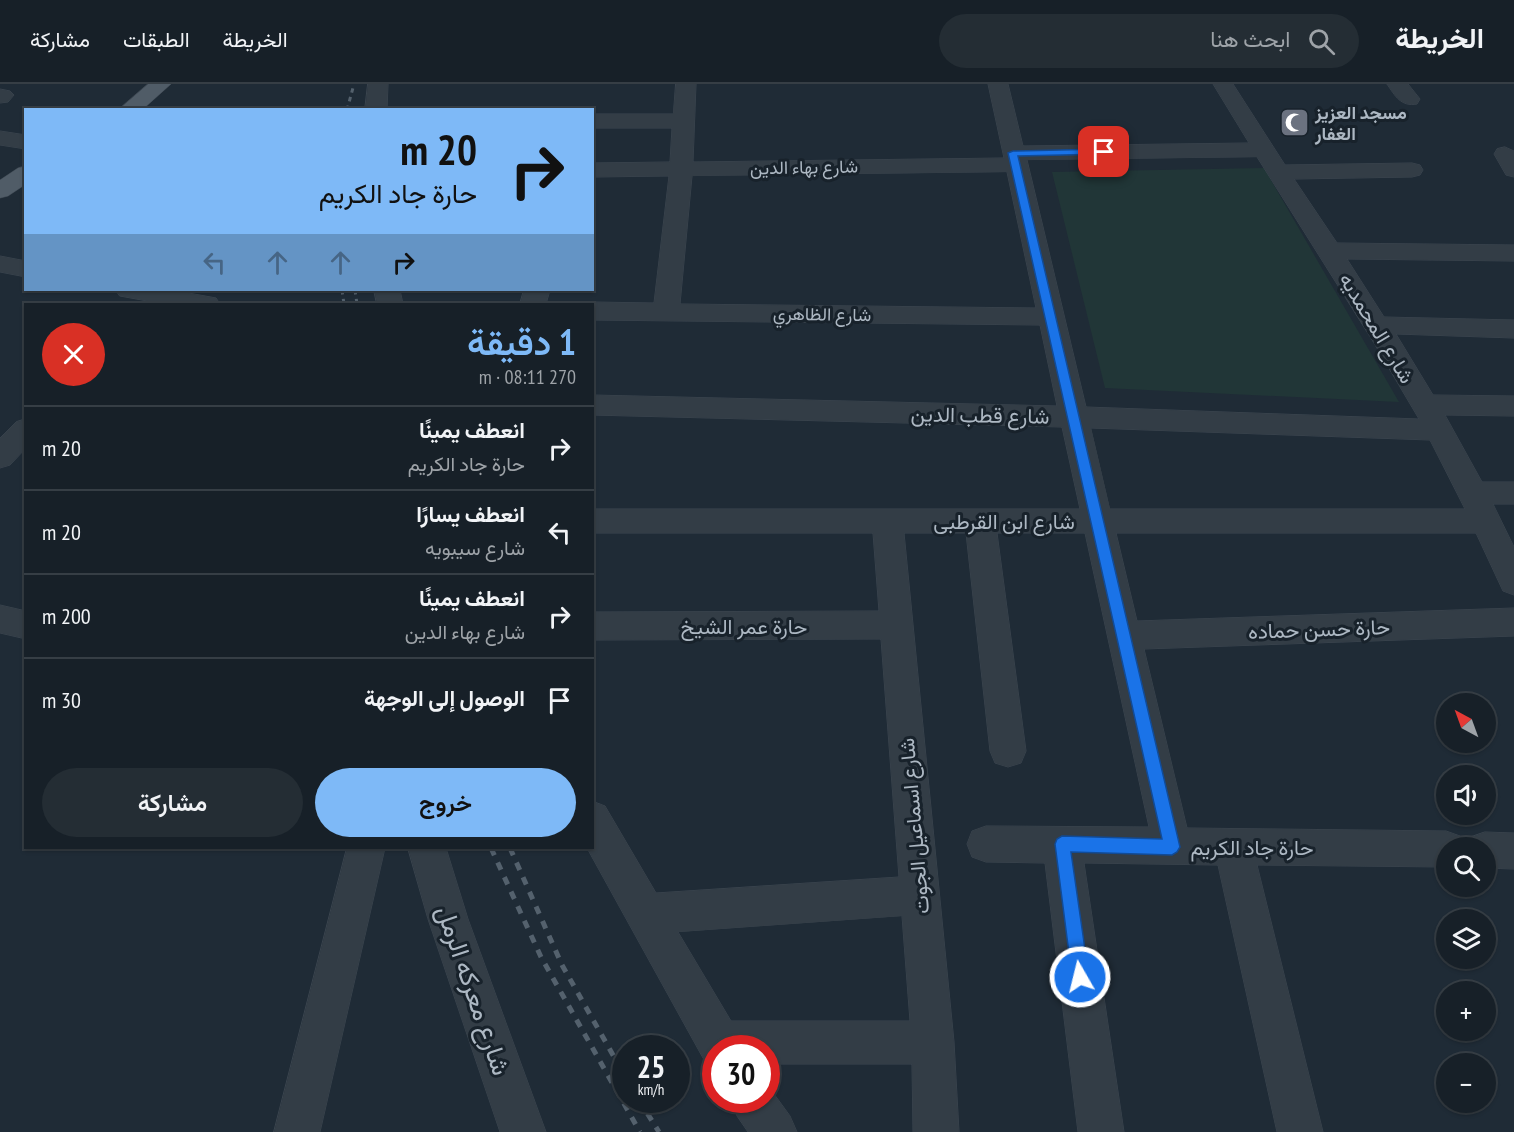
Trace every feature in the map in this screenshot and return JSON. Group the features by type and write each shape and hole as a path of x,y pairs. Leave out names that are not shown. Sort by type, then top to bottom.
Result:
{"main road":[{"path":"110,108 139,84"},
{"path":"131,108 161,84"},
{"path":"0,191 24,174"},
{"path":"0,203 24,186"}],"street":[{"path":"376,108 378,84"},
{"path":"666,312 681,169 686,84"},
{"path":"998,84 1172,847"},
{"name":"شارع المحمديه","path":"1222,84 1376,325 1439,429 1512,574"},
{"path":"594,121 684,121"},
{"path":"0,138 24,142"},
{"name":"شارع بهاء الدين","path":"594,170 1263,150"},
{"path":"1277,172 1412,170"},
{"path":"1329,251 1514,253"},
{"path":"0,264 24,269"},
{"path":"140,296 199,303"},
{"name":"شارع الظاهري","path":"594,311 1051,318"},
{"path":"1376,325 1514,329"},
{"name":"شارع قطب الدين","path":"594,405 1439,429"},
{"path":"1424,405 1514,406"},
{"path":"0,457 24,431"},
{"path":"1473,493 1514,493"},
{"name":"شارع اسماعيل الجوت","path":"887,520 933,1042 936,1132"},
{"name":"شارع ابن القرطبى","path":"594,521 1487,521"},
{"path":"980,521 1008,751"},
{"path":"0,619 24,625"},
{"name":"حارة حسن حماده","path":"1124,636 1514,622"},
{"name":"حارة عمر الشيخ","path":"594,626 896,625"},
{"path":"594,823 714,1035"},
{"name":"حارة جاد الكريم","path":"986,844 1436,849"},
{"path":"1062,844 1101,1132"},
{"path":"1233,845 1300,1132"},
{"path":"297,1132 366,849"},
{"name":"شارع معركه الرمل","path":"427,849 448,919 523,1132"},
{"path":"1496,850 1514,851"},
{"path":"645,914 920,895"},
{"path":"780,1045 933,1042"},
{"path":"762,1113 774,1132"}],"green space":[{"path":"1264,168 1399,402 1105,388 1052,172"}],"railway":[{"path":"348,108 354,84"},
{"path":"342,291 344,303"},
{"path":"355,291 357,303"},
{"path":"491,849 541,957 640,1132"},
{"path":"510,849 562,965 612,1053"},
{"path":"647,1113 659,1132"}],"place":[{"name":"مسجد العزيز الغفار","path":"1294,122"}],"route":[{"path":"1080,977 1062,844 1172,847 1013,153 1104,152"}]}
